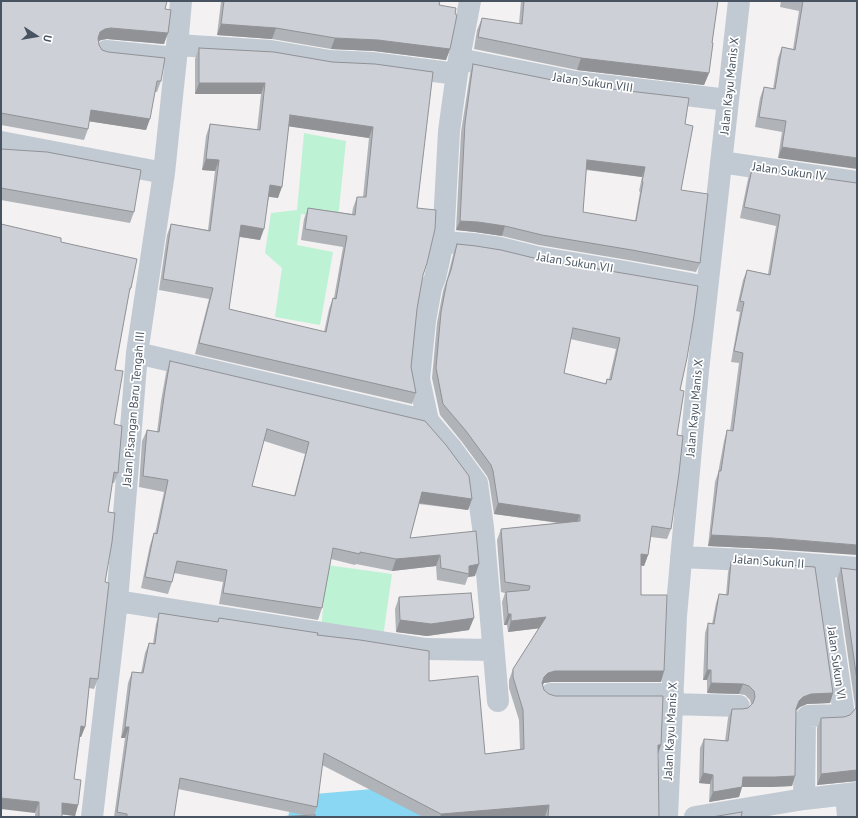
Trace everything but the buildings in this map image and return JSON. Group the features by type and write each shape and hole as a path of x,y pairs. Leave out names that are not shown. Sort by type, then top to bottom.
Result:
{"street":[{"name":"Jalan Pisangan Baru Tengah III","path":"92,817 117,601 137,353 164,173 181,1"},
{"path":"470,1 458,67 450,131 443,242 430,288 419,379 428,421 452,449 477,484 483,528 498,701"},
{"name":"Jalan Kayu Manis X","path":"667,817 676,616 681,557 698,371 739,1"},
{"name":"Jalan Sukun VIII","path":"106,51 270,51 330,61 458,67 728,100"},
{"path":"1,142 164,173"},
{"name":"Jalan Sukun IV","path":"722,162 857,182"},
{"name":"Jalan Sukun VII","path":"443,242 500,248 536,257 707,287"},
{"path":"137,353 428,421"},
{"name":"Jalan Sukun II","path":"681,557 769,561 857,568"},
{"name":"Jalan Sukun VI","path":"804,799 805,719 808,716 840,715 843,708 822,565"},
{"path":"117,601 426,649 493,650"},
{"path":"551,694 672,699 739,706"},
{"path":"695,817 804,799 851,805"}],"green space":[{"path":"304,133 346,141 338,219 301,214 297,245 333,252 320,325 275,317 282,268 265,253 271,213 297,210"},
{"path":"327,565 392,574 383,637 321,630"}],"waterway":[{"path":"311,817 508,800 524,817"}]}
